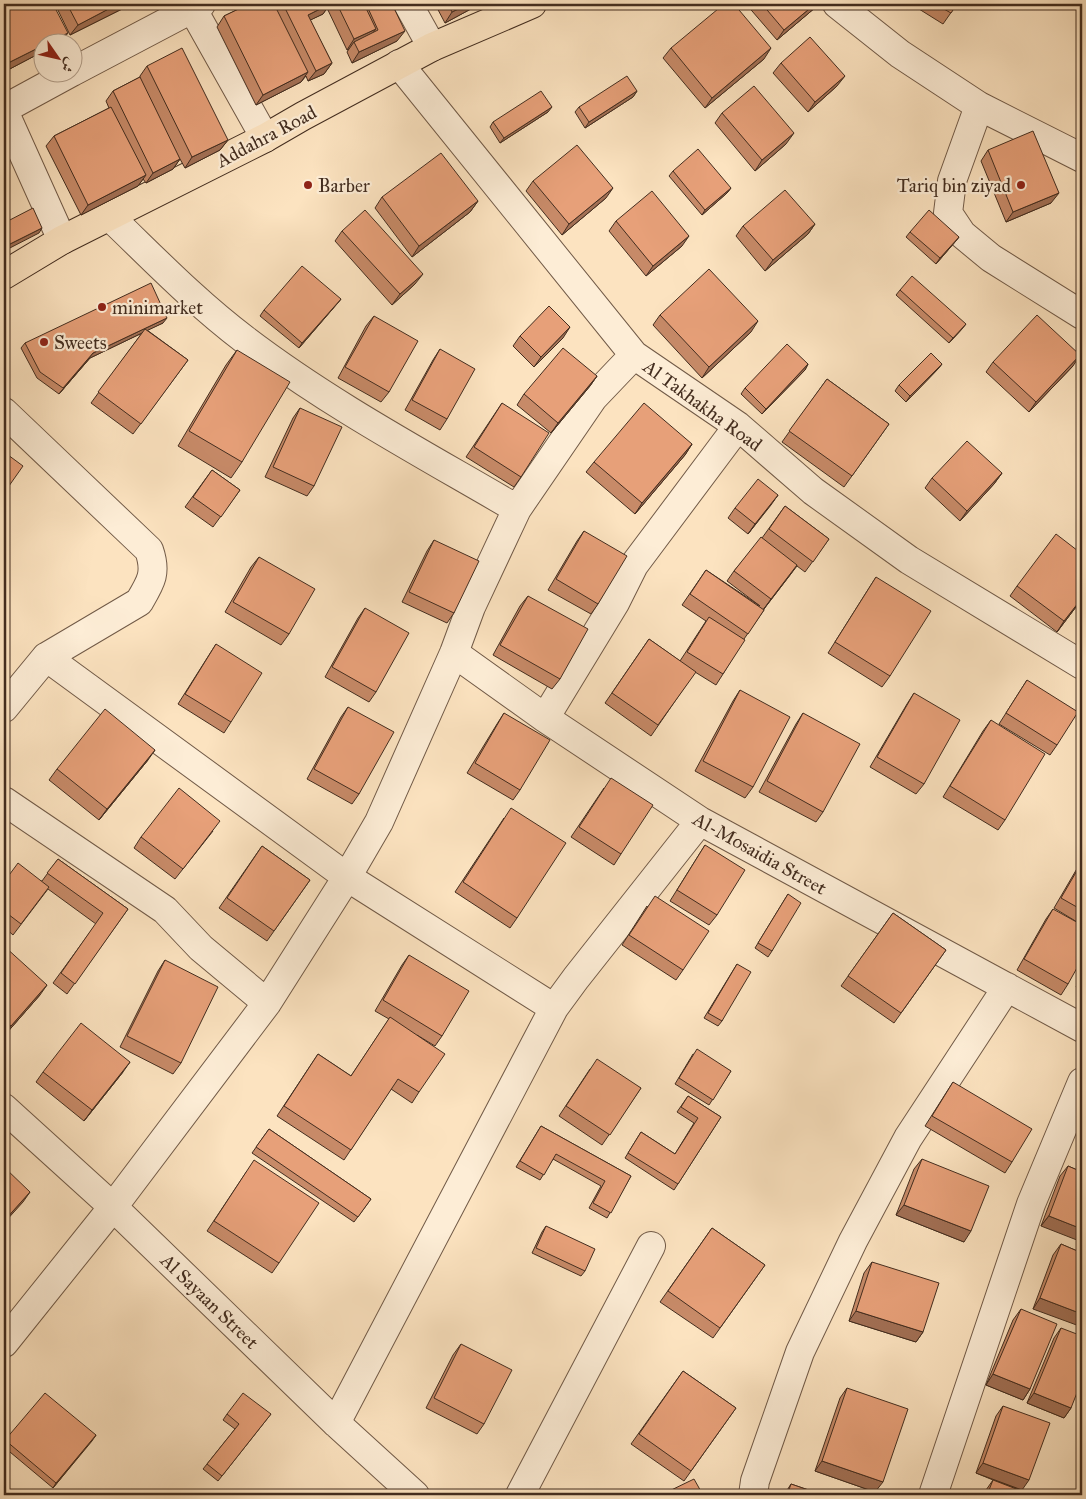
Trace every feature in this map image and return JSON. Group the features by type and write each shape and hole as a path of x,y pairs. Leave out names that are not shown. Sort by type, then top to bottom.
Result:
{"main road":[{"name":"Addahra Road","path":"4,276 62,240 265,138 432,47 532,4"}],"street":[{"path":"408,4 432,47"},
{"path":"837,4 900,54 979,106 1082,158"},
{"path":"82,67 197,6 265,138"},
{"name":"Al Takhakha Road","path":"399,64 634,355 738,426 813,491 909,560 1082,665"},
{"path":"54,82 4,110 62,240"},
{"path":"979,106 952,181 948,213 962,234 991,258 1082,315"},
{"path":"109,216 203,306 245,340 338,404 517,509"},
{"path":"4,1343 113,1207 267,1003 347,877 379,822 454,653 471,607 517,509 592,398 634,355"},
{"path":"4,412 149,550 153,563 153,573 148,587 139,602 46,657 4,708"},
{"path":"545,718 615,603 634,564 738,426"},
{"name":"Al-Mosaidia Street","path":"454,653 545,718 700,822 1082,1028"},
{"path":"46,657 347,877 554,1008"},
{"path":"4,801 165,910 201,948 267,1003"},
{"path":"336,1423 554,1008 700,822"},
{"path":"753,1495 755,1481 800,1352 853,1240 908,1138 1007,987"},
{"path":"933,1495 1031,1204 1082,1082"},
{"name":"Al Sayaan Street","path":"4,1108 113,1207 336,1423 415,1495"},
{"path":"520,1495 651,1246"}],"building":[{"path":"4,4 53,4 67,32 32,32 32,51 10,62 4,49"},
{"path":"67,4 118,4 78,25"},
{"path":"249,4 274,4 308,72 263,95 224,16"},
{"path":"283,4 330,4 308,15 332,63 316,71"},
{"path":"337,4 364,4 376,29 354,39"},
{"path":"372,4 392,4 405,31 359,52 354,42 378,30 367,6"},
{"path":"448,4 468,4 452,12"},
{"path":"724,4 734,4 771,48 712,98 671,48"},
{"path":"762,4 815,4 784,30"},
{"path":"935,4 957,4 951,13"},
{"path":"810,37 845,76 815,102 781,63"},
{"path":"182,48 228,140 192,157 147,66"},
{"path":"627,76 637,91 589,122 579,107"},
{"path":"140,77 180,159 153,173 113,91"},
{"path":"754,86 794,133 762,160 722,113"},
{"path":"541,91 552,107 504,138 493,122"},
{"path":"111,107 146,175 88,205 54,136"},
{"path":"1033,131 1059,193 1013,212 988,150"},
{"path":"577,145 613,188 569,224 533,181"},
{"path":"698,149 731,188 705,210 673,171"},
{"path":"441,153 478,201 419,246 382,197"},
{"path":"785,190 815,224 773,260 743,226"},
{"path":"652,191 689,236 653,266 616,221"},
{"path":"33,208 42,228 4,247 4,223"},
{"path":"365,210 423,274 400,294 342,231"},
{"path":"929,210 959,237 940,258 910,232"},
{"path":"302,266 341,299 302,343 264,310"},
{"path":"709,269 758,321 709,367 660,315"},
{"path":"912,276 966,324 953,338 900,290"},
{"path":"151,283 167,318 93,353 63,388 40,372 25,343"},
{"path":"549,306 570,327 541,357 520,336"},
{"path":"1037,315 1080,355 1036,402 993,362"},
{"path":"374,316 418,341 389,392 345,367"},
{"path":"145,329 188,360 141,424 98,392"},
{"path":"787,344 808,364 766,409 745,388"},
{"path":"563,348 597,376 558,423 524,394"},
{"path":"440,349 475,369 447,419 412,400"},
{"path":"237,350 290,382 242,462 189,431"},
{"path":"931,353 942,364 910,396 899,385"},
{"path":"827,379 889,424 852,476 789,431"},
{"path":"502,403 549,433 521,477 474,447"},
{"path":"644,403 692,444 642,503 594,462"},
{"path":"300,408 342,427 314,486 273,467"},
{"path":"967,441 1002,473 967,511 932,478"},
{"path":"4,452 23,466 4,493"},
{"path":"212,470 240,490 221,517 193,497"},
{"path":"758,479 778,495 755,524 735,508"},
{"path":"785,506 829,539 813,562 769,529"},
{"path":"584,531 627,556 598,604 556,579"},
{"path":"1056,534 1082,554 1082,598 1064,621 1017,586"},
{"path":"761,537 797,565 771,599 734,571"},
{"path":"434,540 479,561 454,613 409,592"},
{"path":"259,557 315,589 289,634 233,602"},
{"path":"706,570 764,610 748,634 690,594"},
{"path":"876,577 931,611 890,676 835,642"},
{"path":"528,596 588,629 560,679 500,645"},
{"path":"365,608 409,633 376,692 332,667"},
{"path":"709,617 745,640 723,674 687,652"},
{"path":"649,639 696,672 658,725 612,693"},
{"path":"216,644 262,673 231,722 185,694"},
{"path":"1027,680 1078,712 1057,745 1006,713"},
{"path":"740,690 790,717 753,787 703,761"},
{"path":"914,693 960,720 924,784 877,757"},
{"path":"348,707 394,732 359,794 314,769"},
{"path":"105,709 155,750 107,809 57,769"},
{"path":"504,713 550,740 520,790 475,763"},
{"path":"803,713 860,744 823,812 767,781"},
{"path":"991,720 1045,754 1005,820 950,786"},
{"path":"611,778 653,805 621,854 579,827"},
{"path":"179,788 220,821 183,869 141,837"},
{"path":"511,808 566,843 517,918 463,882"},
{"path":"705,845 745,870 717,915 677,890"},
{"path":"262,846 310,880 274,931 227,898"},
{"path":"58,859 128,909 75,984 61,973 103,913 47,873"},
{"path":"1082,862 1082,910 1061,898"},
{"path":"18,863 49,887 21,924 4,911 4,882"},
{"path":"788,894 801,903 772,951 758,943"},
{"path":"655,896 709,931 683,970 629,935"},
{"path":"1053,909 1082,925 1082,959 1068,984 1024,959"},
{"path":"893,913 946,950 901,1013 848,976"},
{"path":"4,946 47,985 11,1026 4,1020"},
{"path":"409,955 469,991 442,1036 383,1000"},
{"path":"165,960 218,987 181,1063 127,1036"},
{"path":"737,964 751,972 722,1021 708,1013"},
{"path":"390,1017 445,1054 419,1092 398,1079 351,1150 284,1106 318,1054 351,1076"},
{"path":"81,1023 130,1062 92,1110 43,1072"},
{"path":"697,1049 731,1071 713,1100 679,1078"},
{"path":"597,1059 641,1088 610,1135 566,1106"},
{"path":"953,1082 1032,1129 1012,1162 932,1116"},
{"path":"688,1096 721,1117 678,1184 628,1153 641,1132 675,1154 698,1118 681,1107"},
{"path":"541,1126 631,1176 611,1213 593,1203 605,1181 556,1154 544,1175 520,1161"},
{"path":"269,1129 371,1199 358,1217 256,1147"},
{"path":"922,1159 989,1186 971,1231 904,1205"},
{"path":"254,1160 319,1203 279,1263 214,1221"},
{"path":"1068,1166 1082,1172 1082,1229 1049,1216"},
{"path":"4,1167 30,1192 4,1221"},
{"path":"546,1226 595,1249 585,1271 536,1248"},
{"path":"712,1228 765,1265 720,1328 668,1291"},
{"path":"1061,1244 1082,1253 1082,1314 1040,1298"},
{"path":"872,1262 939,1283 923,1332 856,1311"},
{"path":"1021,1309 1057,1324 1030,1389 993,1374"},
{"path":"1061,1328 1082,1336 1082,1380 1071,1408 1034,1393"},
{"path":"461,1344 512,1370 484,1424 434,1398"},
{"path":"683,1371 736,1408 691,1471 639,1434"},
{"path":"847,1388 908,1409 883,1482 822,1461"},
{"path":"45,1393 96,1435 56,1483 5,1440"},
{"path":"243,1393 271,1414 222,1476 207,1464 239,1424 227,1414"},
{"path":"1003,1406 1050,1423 1029,1480 983,1463"},
{"path":"694,1479 703,1495 661,1495"},
{"path":"993,1480 1032,1495 987,1495"},
{"path":"791,1484 823,1495 787,1495"}],"place":[{"name":"Barber","path":"308,185"},
{"name":"Tariq bin ziyad","path":"1021,185"},
{"name":"minimarket","path":"102,307"},
{"name":"Sweets","path":"44,342"}]}
